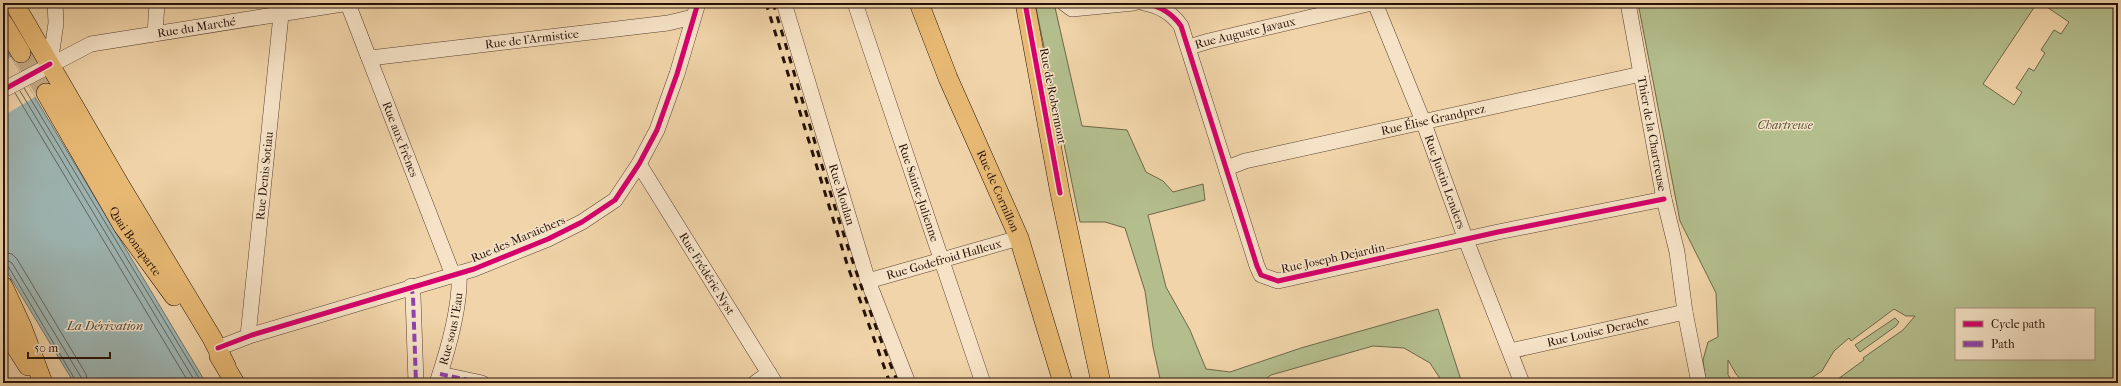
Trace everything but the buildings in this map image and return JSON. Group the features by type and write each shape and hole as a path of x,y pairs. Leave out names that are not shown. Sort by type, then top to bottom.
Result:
{"main road":[{"path":"14,3 218,348 226,366"},
{"name":"Rue de Cornillon","path":"919,3 948,78 1019,238 1063,383"},
{"name":"Rue de Robermont","path":"1025,3 1060,193 1101,383"},
{"path":"3,23 21,53"},
{"name":"Quai Bonaparte","path":"46,93 123,226 226,366 235,383"},
{"path":"3,286 22,327 43,383"},
{"path":"3,327 39,383"}],"street":[{"path":"50,64 56,23 55,3"},
{"path":"155,34 157,3"},
{"name":"Rue du Marché","path":"3,90 50,64 91,44 281,15 328,5 349,3"},
{"name":"Rue aux Frênes","path":"349,3 456,274"},
{"name":"Rue Moulan","path":"784,3 868,281 908,383"},
{"name":"Rue Sainte-Julienne","path":"855,3 983,383"},
{"path":"1065,4 1072,9 1134,3"},
{"name":"Rue Joseph Dejardin","path":"1144,3 1156,5 1176,18 1182,26 1257,266 1261,275 1274,280 1664,199"},
{"name":"Rue Auguste Javaux","path":"1189,47 1373,3"},
{"name":"Rue Justin Lenders","path":"1373,3 1423,121 1466,240 1522,383"},
{"name":"Thier de la Chartreuse","path":"1628,3 1664,199 1677,252 1685,312 1699,383"},
{"name":"Rue de l'Armistice","path":"370,58 668,23 695,10"},
{"name":"Rue des Maraîchers","path":"218,348 248,336 411,286 456,274 548,239 582,222 615,200 639,164 657,130 677,74 695,10"},
{"name":"Rue Denis Sotiau","path":"248,336 281,15"},
{"name":"Rue Élise Grandprez","path":"1227,168 1244,161 1641,74"},
{"name":"Rue Frédéric Nyst","path":"639,164 772,378"},
{"name":"Rue Godefroid Halleux","path":"868,281 1019,238"},
{"name":"Rue sous l'Eau","path":"439,378 455,312 459,285 456,274"},
{"path":"411,286 413,296 416,383"},
{"name":"Rue Louise Derache","path":"1510,351 1685,312"},
{"path":"439,378 482,383"},
{"path":"754,383 772,378"}],"green space":[{"path":"1035,3 1054,3 1082,126 1127,130 1146,172 1163,181 1173,192 1203,184 1205,200 1148,215 1166,287 1190,330 1206,369 1230,372 1301,348 1438,309 1462,383 1443,383 1430,363 1404,348 1373,346 1271,375 1267,378 1269,383 1161,383 1153,347 1145,291 1125,228 1105,222 1080,222"},
{"name":"Chartreuse","path":"1638,3 2037,3 1983,84 2014,105 2022,92 2016,88 2029,68 2034,71 2045,53 2041,50 2054,30 2061,34 2069,22 2041,3 2118,3 2118,383 1836,383 1838,379 1864,360 1863,358 1903,330 1915,316 1906,316 1894,309 1851,341 1849,338 1834,351 1822,371 1804,383 1744,383 1736,374 1728,360 1728,375 1734,383 1706,383 1703,360 1708,342 1718,337 1716,293 1680,221"},
{"path":"1895,318 1899,322 1896,326 1860,352 1855,345"}],"water":[{"name":"La Dérivation","path":"3,44 206,383 74,383 3,265"}],"pier":[{"path":"11,57 35,97 3,116 3,62"}],"tunnel":[{"path":"21,53 46,93"}],"railway":[{"path":"766,3 848,267 890,383"},
{"path":"773,3 846,242 862,290 898,383"}],"marked path":[{"path":"411,286 413,296 416,383"},
{"path":"440,374 482,383"}],"cycle path":[{"path":"218,348 252,335 474,269 548,239 582,222 615,200 639,164 657,130 677,74 698,3"},
{"path":"1025,3 1060,193"},
{"path":"1144,3 1165,11 1174,17 1181,26 1261,275 1278,281 1498,232 1664,199"},
{"path":"3,90 50,64"}]}
